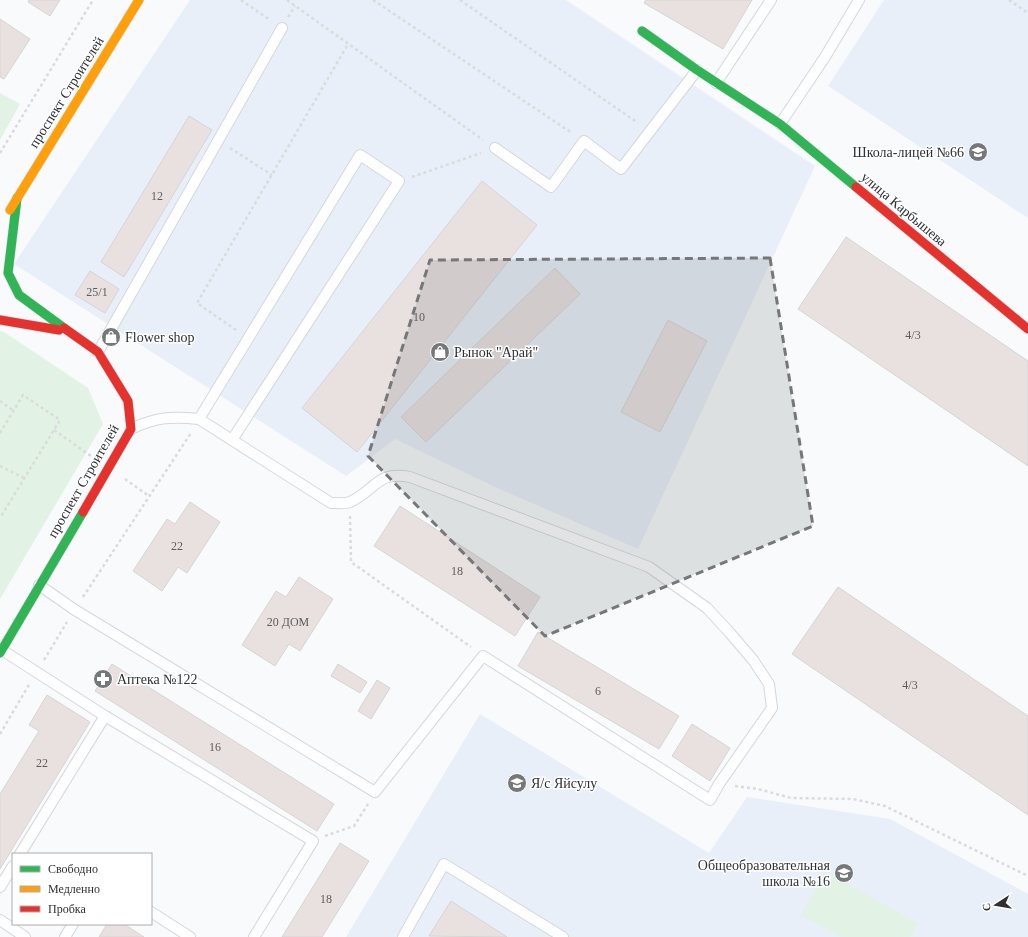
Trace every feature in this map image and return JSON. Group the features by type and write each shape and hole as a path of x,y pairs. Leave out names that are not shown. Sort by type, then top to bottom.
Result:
{"main road":[{"name":"проспект Строителей","path":"3,221 139,0"},
{"name":"улица Карбышева","path":"642,31 716,83 780,124 1028,329"},
{"name":"проспект Строителей","path":"1,652 131,429 128,401 98,352 19,296 8,273 17,198"},
{"name":"проспект Строителей","path":"0,320 27,323 68,332"}],"lane":[{"path":"716,83 771,0"},
{"path":"780,124 825,57 859,0"},
{"path":"98,352 282,28"},
{"path":"495,148 551,187 584,140 621,169 697,70"},
{"path":"200,419 360,155 400,181 232,440"},
{"path":"39,585 75,610 375,792 483,656 710,800 719,784 772,708 769,684 753,660 707,608 649,567 410,477 399,475 386,476 349,502 331,503 200,419 174,416 160,418 149,420 131,429"},
{"path":"1,652 313,841 254,937"},
{"path":"21,853 105,716"},
{"path":"403,937 444,864 563,937"},
{"path":"0,887 12,868"},
{"path":"152,913 190,937"},
{"path":"0,920 24,937"},
{"path":"65,937 72,925"}],"path":[{"path":"0,153 94,0"},
{"path":"241,0 282,28"},
{"path":"287,0 495,148"},
{"path":"373,0 584,140"},
{"path":"460,0 650,132"},
{"path":"1010,0 1028,13"},
{"path":"248,338 197,304 348,44"},
{"path":"218,140 272,175"},
{"path":"400,181 495,148"},
{"path":"0,433 23,395 60,420 0,518"},
{"path":"0,401 14,411"},
{"path":"0,734 36,672 75,610 200,419"},
{"path":"0,466 24,478"},
{"path":"349,502 351,562 483,656"},
{"path":"719,784 758,790 791,798 853,799 884,806 1028,876"},
{"path":"313,841 354,826 375,792"}],"highlighted area":[{"path":"770,258 813,526 545,636 368,456 430,260"}],"shaded area":[{"name":"Рынок \"Арай\"","path":"190,0 566,0 815,166 638,549 495,487 395,439 346,476 14,264"},
{"name":"Школа-лицей №66","path":"884,0 1028,0 1028,218 828,86"},
{"path":"480,714 709,853 747,797 890,819 1028,894 1028,937 346,937"}],"green space":[{"path":"0,93 20,104 0,140"},
{"path":"0,331 4,332 88,388 103,424 0,599"},
{"path":"825,871 918,923 910,937 841,937 801,915"}],"building":[{"path":"29,0 60,0 50,16 28,2"},
{"path":"646,0 752,0 723,49 644,3"},
{"path":"0,19 30,39 4,79 0,77"},
{"path":"189,116 212,130 124,277 101,262"},
{"path":"482,181 537,225 357,452 302,408"},
{"path":"846,237 1028,361 1028,466 798,309"},
{"path":"555,268 580,294 426,442 401,417"},
{"path":"90,271 119,289 105,313 75,295"},
{"path":"668,320 707,341 660,432 621,412"},
{"path":"190,502 220,522 187,573 178,567 162,591 133,571 167,519 175,524"},
{"path":"400,506 540,597 515,636 374,546"},
{"path":"299,577 333,599 300,651 289,644 275,666 242,645 276,591 286,597"},
{"path":"838,587 1028,716 1028,815 792,654"},
{"path":"538,632 679,716 659,749 518,666"},
{"path":"112,664 334,804 317,831 95,691"},
{"path":"338,664 367,682 360,693 331,676"},
{"path":"377,680 390,688 371,719 358,711"},
{"path":"47,695 90,722 0,869 0,794 39,731 29,725"},
{"path":"692,724 730,748 710,781 672,756"},
{"path":"340,843 369,861 322,937 282,937"},
{"path":"451,901 507,937 429,936"},
{"path":"106,925 126,925 144,937 99,937"}],"traffic: fast":[{"path":"642,31 697,70 780,124 856,187"},
{"path":"17,198 8,273 19,295 64,328"},
{"path":"0,653 83,512"}],"traffic: slow":[{"path":"10,210 139,0"}],"traffic: jam":[{"path":"856,187 1028,329"},
{"path":"0,320 59,330"},
{"path":"64,328 98,352 128,401 131,429 83,512"}],"place":[{"name":"Школа-лицей №66","path":"978,152"},
{"name":"Flower shop","path":"111,337"},
{"name":"Рынок \"Арай\"","path":"440,352"},
{"name":"Аптека №122","path":"103,679"},
{"name":"Я/c Яйсулу","path":"517,783"},
{"name":"Общеобразовательная школа №16","path":"844,873"}]}
